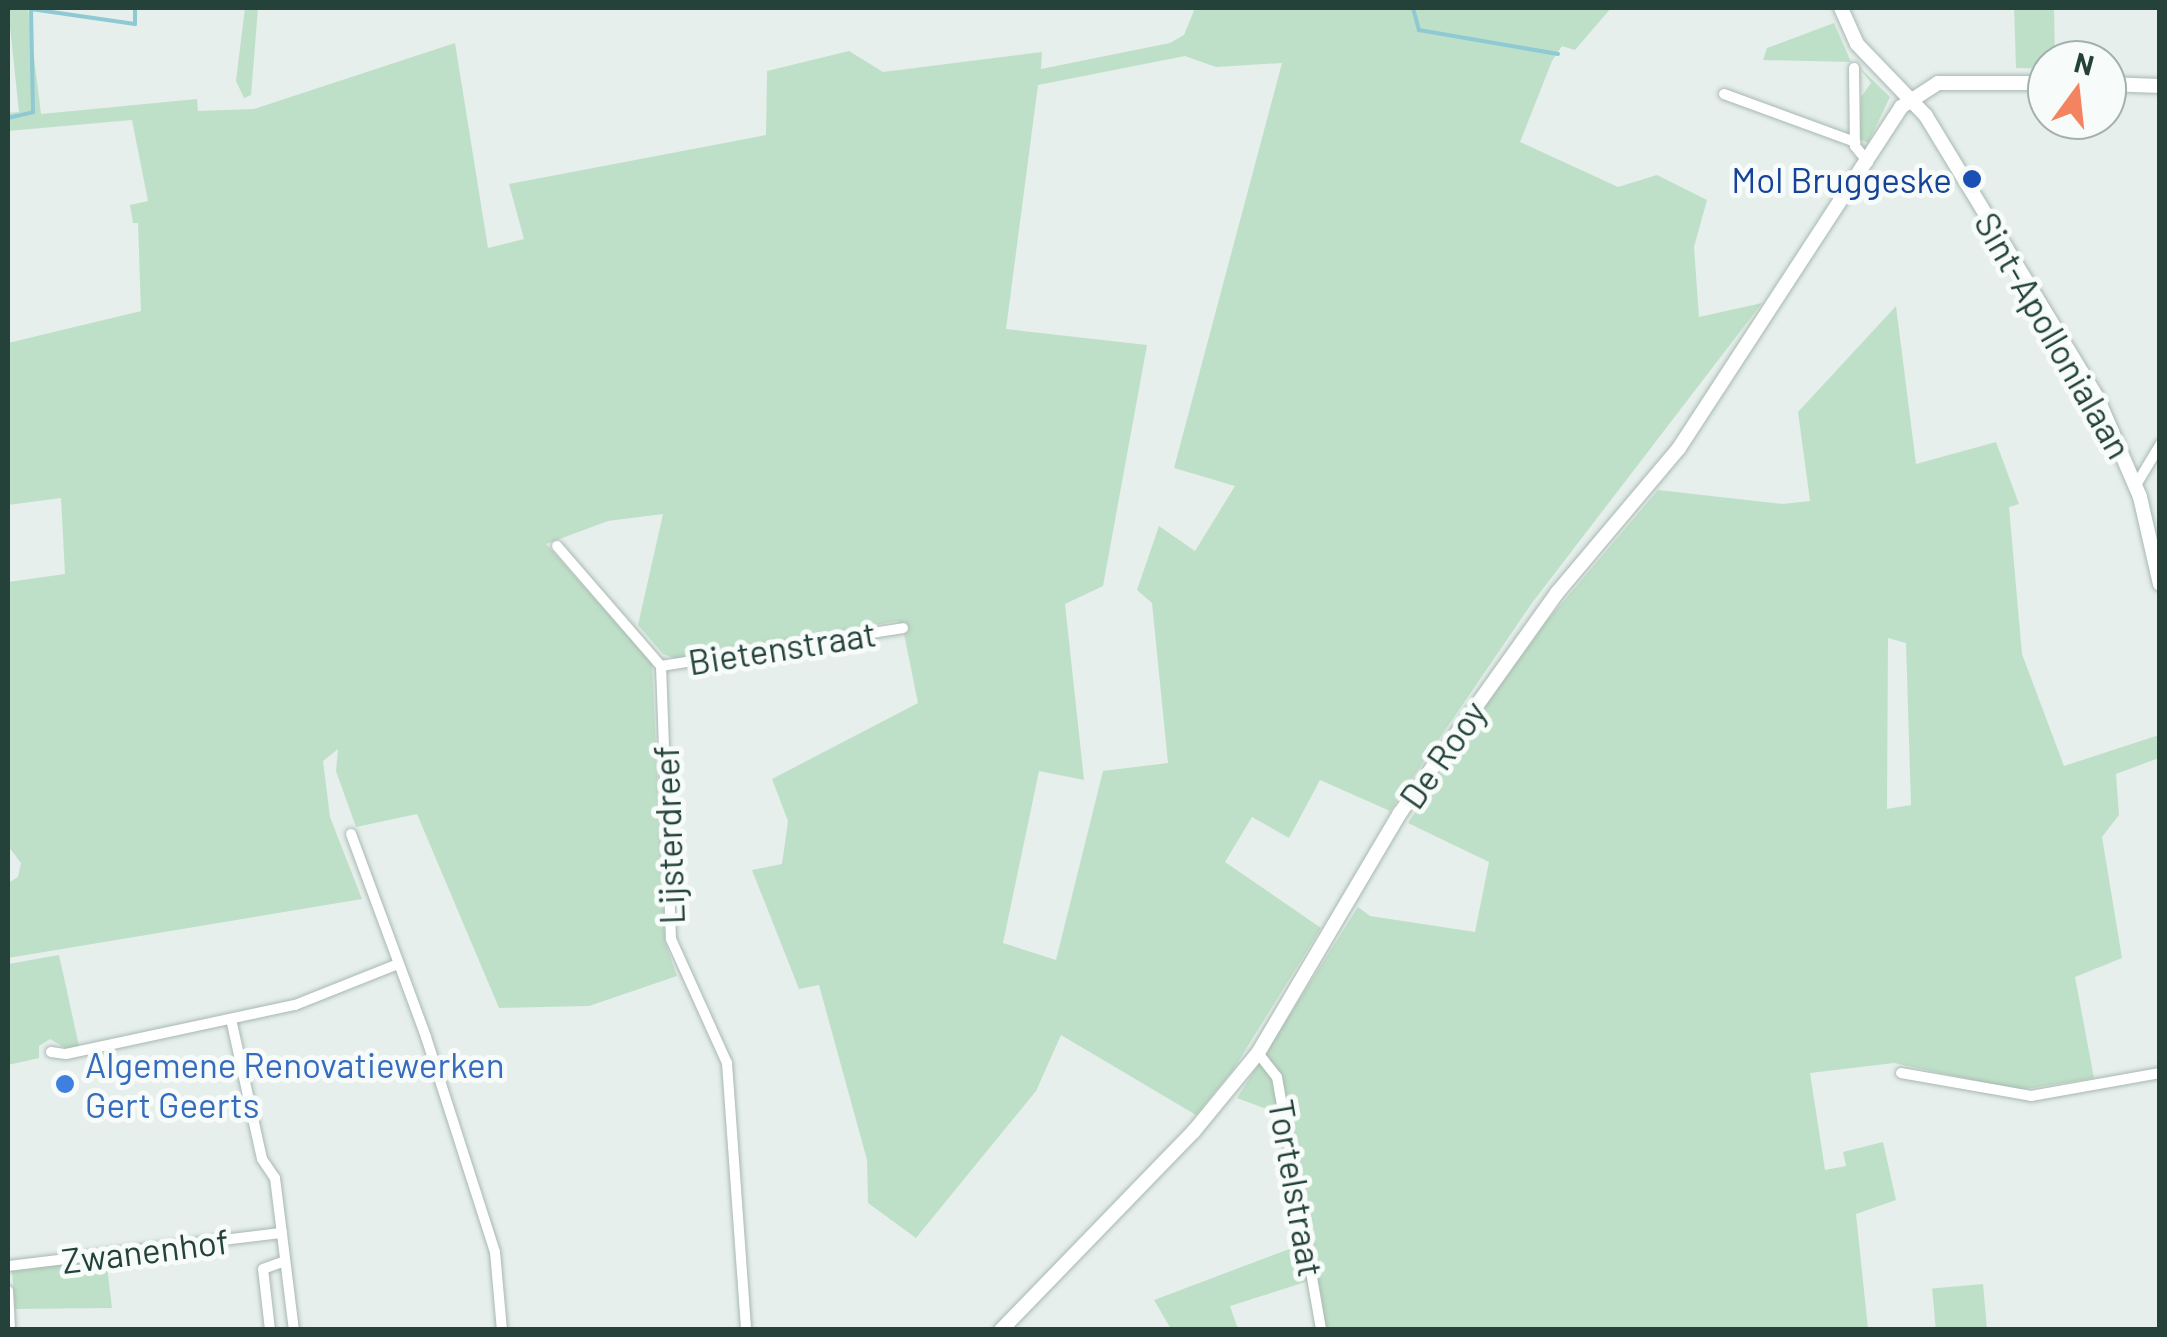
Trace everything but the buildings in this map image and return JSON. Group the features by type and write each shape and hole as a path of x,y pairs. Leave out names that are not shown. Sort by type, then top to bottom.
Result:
{"street":[{"name":"Sint-Apollonialaan","path":"1841,8 1864,53 1912,97 2096,398 2136,485 2160,584"},
{"path":"1854,68 1855,142 1868,162"},
{"path":"1912,97 1938,82 2027,83"},
{"path":"2127,85 2160,86"},
{"path":"1724,94 1855,142"},
{"name":"De Rooy","path":"1001,1330 1194,1131 1258,1052 1400,813 1557,593 1679,448 1912,97"},
{"path":"2136,485 2160,444"},
{"path":"557,546 661,666"},
{"name":"Bietenstraat","path":"661,666 903,628"},
{"name":"Lijsterdreef","path":"661,666 671,939 727,1063 746,1330"},
{"path":"351,834 495,1252 502,1330"},
{"path":"51,1052 66,1054 295,1005 398,964"},
{"path":"232,1018 262,1159 275,1178 294,1330"},
{"name":"Tortelstraat","path":"1258,1052 1276,1078 1321,1330"},
{"path":"1901,1073 2032,1096 2160,1072"},
{"name":"Zwanenhof","path":"8,1266 282,1233"},
{"name":"Zwanenhof","path":"270,1330 263,1269 285,1261"},
{"path":"8,1291 9,1328"}],"green space":[{"path":"8,8 28,8 41,114 197,99 198,111 254,109 455,43 488,248 524,239 509,184 766,135 767,71 849,51 883,72 1042,52 1041,69 1170,43 1184,35 1195,8 1611,8 1575,50 1562,46 1552,61 1520,142 1618,187 1657,175 1707,200 1694,247 1699,317 1762,303 1532,603 1390,811 1320,780 1289,838 1252,817 1225,862 1321,928 1233,1070 1196,1115 1061,1035 1036,1091 916,1238 868,1203 867,1160 819,985 799,989 752,870 782,864 788,821 772,779 918,703 904,634 898,621 677,659 663,654 638,625 663,514 608,521 546,544 652,663 665,942 677,976 589,1006 499,1008 417,814 356,827 336,771 338,749 323,761 330,817 362,899 8,958 8,883 18,877 21,863 8,846 8,582 65,574 61,498 8,505 8,343 141,311 138,223 133,223 130,205 148,201 132,120 8,131 8,113 19,112","holes":["1185,56 1216,67 1282,63 1174,468 1235,486 1195,551 1159,526 1137,590 1152,603 1168,763 1103,771 1056,960 1003,943 1039,771 1084,780 1065,604 1103,586 1147,345 1006,329 1038,85"]},
{"path":"245,8 258,8 251,95 244,98 236,81"},
{"path":"2014,8 2054,8 2055,40 2027,40 2027,68 2016,68"},
{"path":"1834,23 1851,62 1763,60 1767,48"},
{"path":"1857,65 1890,97 1868,143 1860,139 1861,97 1871,83"},
{"path":"1896,306 1916,464 1996,442 2019,504 2009,507 2022,654 2064,766 2159,735 2159,758 2116,774 2119,815 2102,837 2122,958 2075,977 2094,1078 2020,1090 1894,1063 1810,1073 1825,1170 1846,1166 1843,1152 1883,1142 1896,1200 1856,1214 1868,1329 1326,1329 1318,1278 1230,1306 1238,1329 1171,1329 1154,1300 1316,1239 1288,1117 1237,1098 1358,907 1370,916 1475,932 1489,862 1408,823 1474,722 1546,622 1658,490 1783,504 1810,501 1798,412","holes":["1888,638 1906,643 1911,805 1887,809"]},
{"path":"59,955 79,1046 67,1049 50,1039 39,1046 39,1058 8,1065 8,964"},
{"path":"106,1258 112,1308 15,1309 12,1271"},
{"path":"1983,1284 1987,1329 1936,1330 1932,1288"}],"waterway":[{"path":"8,118 33,112 31,9 135,24 135,8"},
{"path":"1413,8 1419,30 1558,54"}],"place":[{"name":"Mol Bruggeske","path":"1972,179"},
{"name":"Algemene Renovatiewerken Gert Geerts","path":"65,1084"}]}
